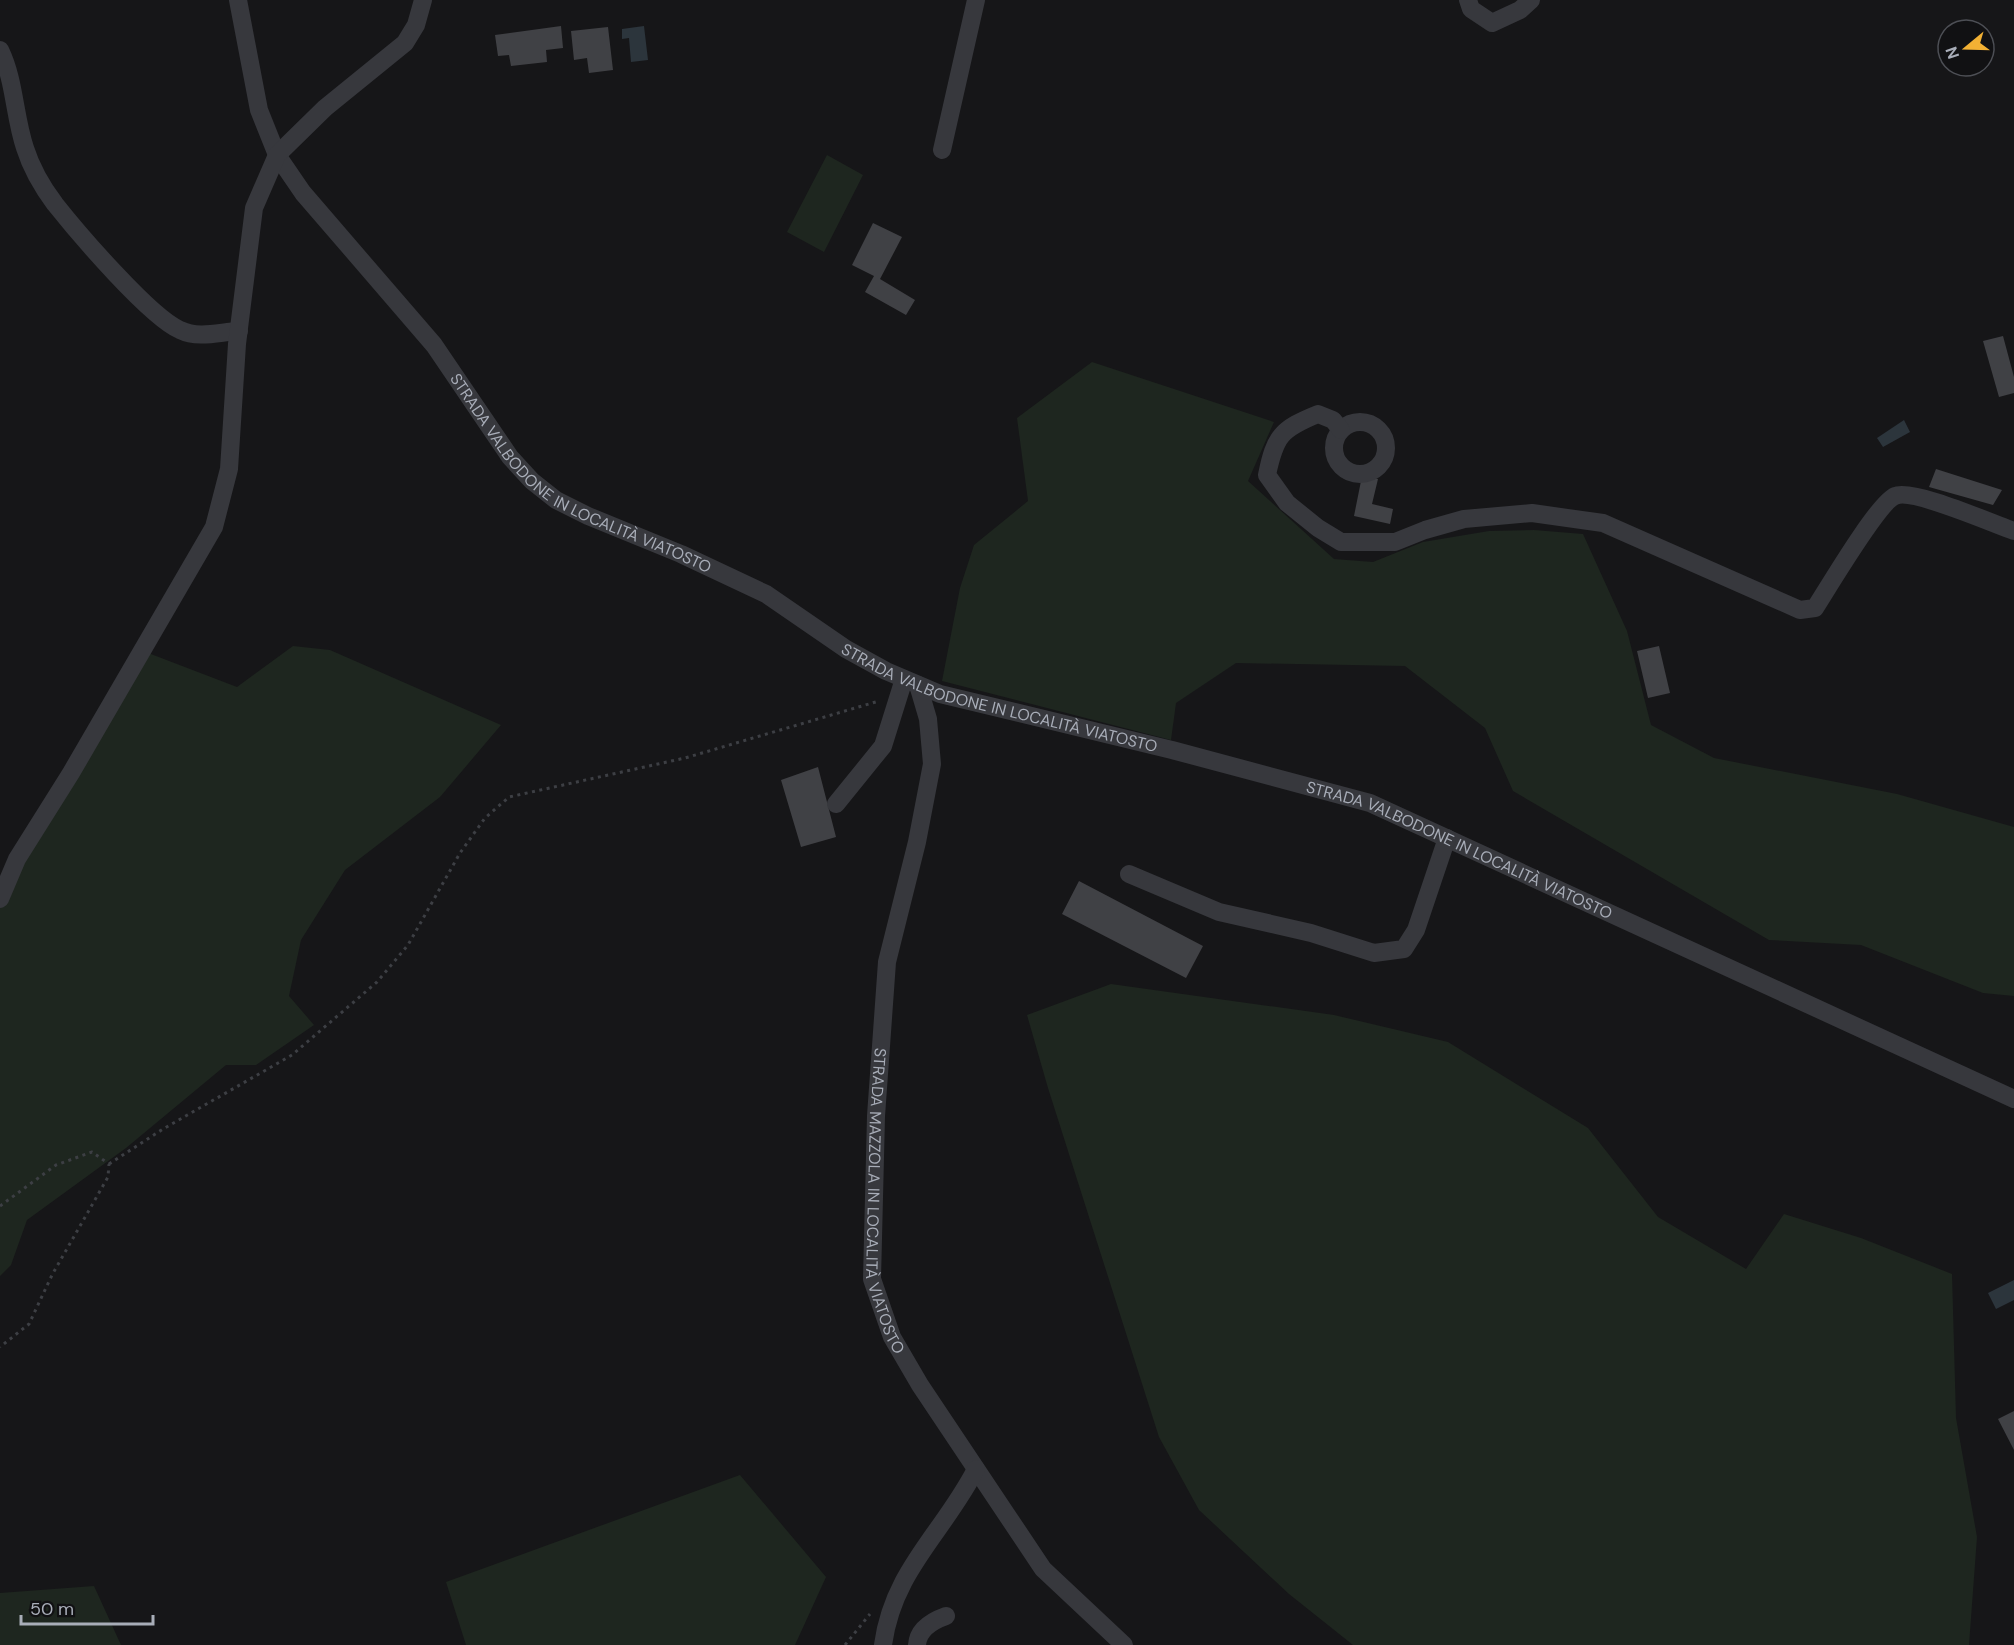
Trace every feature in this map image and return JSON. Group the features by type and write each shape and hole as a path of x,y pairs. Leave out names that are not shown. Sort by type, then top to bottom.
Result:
{"street":[{"name":"STRADA VALBODONE IN LOCALITÀ VIATOSTO","path":"237,0 259,110 277,155 303,194 434,345 510,457 532,481 556,500 766,594 846,649 907,685 1370,803 2014,1099"},
{"path":"0,899 17,859 71,773 214,527 229,469 239,331 254,208 277,155 326,108 405,43 416,25 423,0"},
{"path":"942,150 976,0"},
{"path":"1468,0 1471,9 1492,23 1520,10 1531,0"},
{"path":"0,50 10,76 24,146 33,168 54,202 135,293 177,329 192,335 239,331"},
{"path":"1341,430 1334,420 1318,414 1290,426 1272,447 1267,475 1287,503 1318,528 1341,542 1395,542 1425,530 1464,519 1532,513 1603,523 1800,610 1815,608 1879,511 1894,496 1907,494 1931,501 2014,531"},
{"path":"836,804 883,746 907,685"},
{"name":"STRADA MAZZOLA IN LOCALITÀ VIATOSTO","path":"907,685 928,719 932,764 917,843 887,962 876,1116 872,1278 892,1337 920,1385 1043,1569 1124,1645"},
{"path":"1129,874 1219,912 1311,933 1374,953 1404,949 1416,930 1447,838"},
{"path":"883,1645 889,1615 911,1565 961,1499 976,1468"},
{"path":"917,1645 923,1631 932,1621 946,1616"}],"path":[{"path":"109,1164 163,1129 292,1055 377,982 408,945 460,853 485,818 509,797 685,758 724,744 811,723 879,701 907,685"},
{"path":"0,1206 56,1164 92,1152 109,1164"},
{"path":"0,1347 29,1324 52,1275 108,1177 109,1164"}],"shaded area":[{"path":"644,26 648,60 631,62 629,38 622,39 622,29"},
{"path":"827,155 863,175 824,252 787,232"},
{"path":"1092,362 1274,422 1248,481 1334,559 1373,562 1423,542 1489,531 1534,530 1583,534 1627,631 1651,725 1714,758 1897,794 2014,827 2014,996 1983,993 1861,945 1769,940 1513,791 1485,728 1405,666 1236,663 1176,703 1171,740 942,681 960,588 974,545 1028,501 1017,418"},
{"path":"1904,420 1910,432 1883,447 1877,438"},
{"path":"293,646 330,650 501,725 440,797 345,870 301,940 289,996 314,1025 256,1065 226,1065 126,1148 27,1220 11,1265 0,1276 0,899 143,651 237,687"},
{"path":"1111,984 1334,1015 1448,1042 1588,1128 1658,1217 1746,1269 1784,1214 1861,1238 1952,1274 1956,1418 1977,1537 1969,1645 1353,1645 1289,1594 1199,1510 1159,1437 1027,1015"},
{"path":"2014,1280 2014,1300 1996,1309 1988,1293"},
{"path":"740,1475 826,1577 795,1645 466,1645 446,1582"},
{"path":"94,1586 121,1645 0,1645 0,1593"}],"building":[{"path":"561,26 563,48 546,50 547,62 511,66 509,55 498,56 495,35"},
{"path":"608,27 613,70 589,73 587,58 574,60 571,31"},
{"path":"873,223 902,237 880,279 915,300 906,315 865,292 874,276 852,265"},
{"path":"2003,336 2014,377 2014,393 1999,397 1983,341"},
{"path":"1936,469 2002,490 1993,505 1929,487"},
{"path":"1362,476 1378,479 1372,504 1393,509 1390,524 1354,516"},
{"path":"1659,646 1670,693 1648,698 1637,651"},
{"path":"818,767 836,837 801,847 781,780"},
{"path":"1079,881 1203,946 1186,978 1062,914"},
{"path":"2014,1411 2014,1450 1998,1419"}]}
